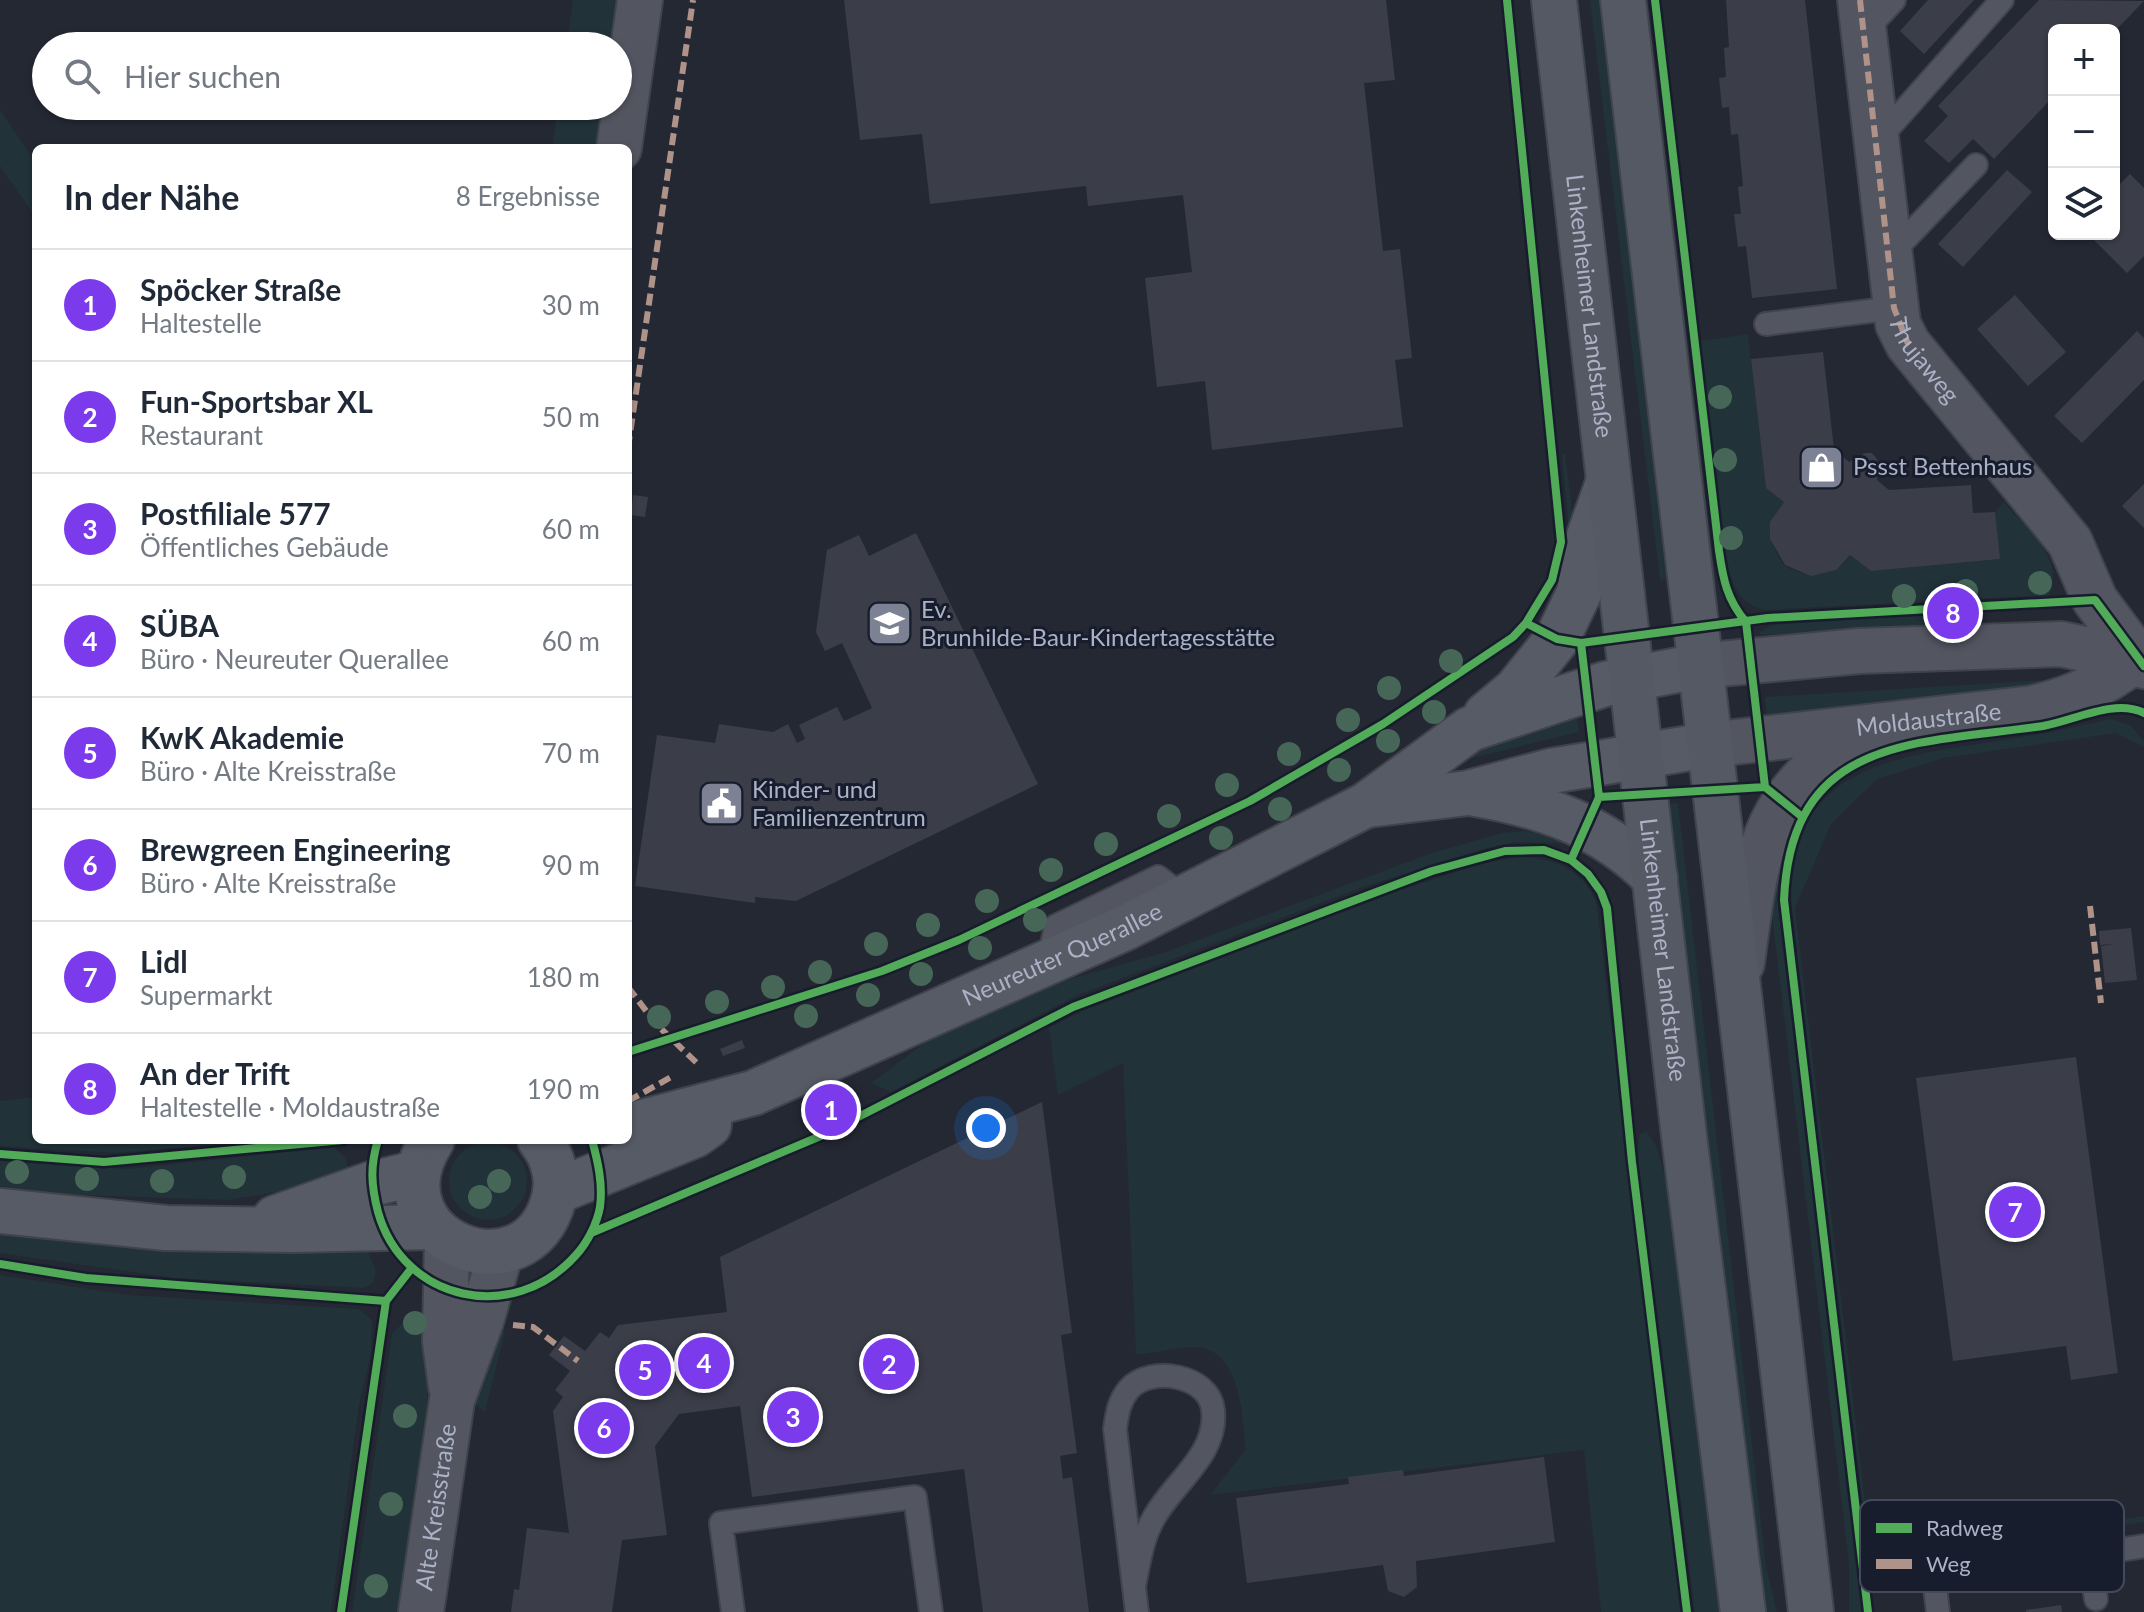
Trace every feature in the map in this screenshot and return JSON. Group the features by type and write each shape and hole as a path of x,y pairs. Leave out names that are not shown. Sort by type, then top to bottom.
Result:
{"main road":[{"name":"Linkenheimer Landstraße","path":"1554,0 1608,483 1743,1612"},
{"path":"1623,0 1811,1612"}],"street":[{"path":"632,56 640,0"},
{"name":"Thujaweg","path":"1861,16 1894,308 1908,344 2070,542 2095,600 2141,660"},
{"path":"620,144 623,120"},
{"path":"1470,729 1516,690 1557,639 1579,593 1587,542 1608,483"},
{"path":"1699,666 1859,651 2061,644 2141,660"},
{"name":"Moldaustraße","path":"1708,745 2033,708 2101,686 2141,660"},
{"name":"Neureuter Querallee","path":"632,1125 753,1093 1048,963 1185,898 1366,805 1470,729 1549,700 1631,678 1699,666"},
{"path":"1738,997 1756,874 1768,827 1782,800 1806,773 1871,725"},
{"name":"Neureuter Querallee","path":"1366,805 1468,793 1536,774 1708,745"},
{"path":"1468,793 1499,798 1586,824 1633,856 1655,878"},
{"name":"Neureuter Querallee","path":"555,1192 695,1135 753,1093"},
{"path":"0,1211 166,1228 439,1234 473,1251 501,1251 532,1236 551,1208 555,1192 552,1144"},
{"path":"247,1228 371,1184 425,1156"},
{"path":"425,1156 417,1192 439,1234"},
{"name":"Alte Kreisstraße","path":"439,1234 452,1400"},
{"name":"Alte Kreisstraße","path":"421,1612 452,1400 501,1251"}],"lane":[{"path":"1861,16 1894,0"},
{"path":"1876,142 2002,0"},
{"path":"1889,256 1976,165"},
{"path":"1766,324 1894,308"},
{"path":"1134,1586 1143,1540 1155,1515 1212,1437 1214,1411 1210,1395 1197,1383 1182,1377 1139,1383 1131,1387 1117,1408 1115,1429 1137,1612"},
{"path":"733,1612 721,1523 915,1497 931,1612"},
{"path":"2124,1549 2144,1546"},
{"path":"1936,1592 1938,1612"},
{"path":"2095,1592 2096,1599"}],"shaded area":[{"path":"573,0 617,0 612,32 568,32"},
{"path":"1590,0 1601,0 1666,579 1660,580"},
{"path":"0,110 32,157 32,212 0,166"},
{"path":"556,120 599,120 596,144 553,144"},
{"path":"1748,334 1766,488 1784,502 1774,518 1771,534 1775,550 1785,566 1803,573 1820,574 1835,568 1850,555 1872,571 1999,559 1995,512 2004,502 2048,556 2053,581 2049,595 1766,610 1744,600 1735,588 1727,564 1700,341"},
{"path":"1562,453 1565,454 1574,526 1573,547 1548,613 1568,536"},
{"path":"1941,611 1943,625 1760,635 1772,625"},
{"path":"2047,680 2052,685 1767,722 1765,697"},
{"path":"1576,709 1579,732 1472,758 1469,755 1470,750"},
{"path":"2111,719 2130,725 2144,741 2144,747 2116,733 1944,758 1877,779 1831,824 1795,908 1865,1500 1862,1500 1792,910 1794,863 1805,827 1824,799 1850,779 1918,754 2026,737"},
{"path":"1678,803 1766,1567 1777,1612 1762,1612 1666,804"},
{"path":"1525,831 1567,838 1560,843 1515,842 1487,848 1363,887 1078,995 891,1092 871,1083 934,1036 1063,981 1166,952 1432,853 1502,833"},
{"path":"1516,857 1542,859 1566,868 1585,883 1597,907 1682,1612 1601,1612 1584,1450 1210,1495 1246,1449 1240,1402 1230,1370 1221,1358 1209,1350 1193,1347 1136,1355 1123,1063 1058,1095 1049,1028 1085,1010 1404,889 1477,865"},
{"path":"1782,857 1778,906 1862,1612 1849,1612 1849,1564 1771,906"},
{"path":"32,1097 32,1144 217,1144 115,1153 0,1146 0,1101"},
{"path":"1646,1131 1656,1146 1668,1186 1719,1612 1695,1612 1638,1159 1639,1135"},
{"path":"476,1144 500,1144 510,1149 520,1159 526,1173 526,1189 520,1203 510,1213 496,1219 480,1219 466,1213 456,1203 450,1189 450,1173 456,1159 460,1153"},
{"path":"334,1147 346,1158 350,1180 228,1200 48,1194 0,1186 0,1161 128,1169"},
{"path":"0,1228 362,1239 376,1270 373,1283 363,1288 175,1278 0,1253"},
{"path":"0,1275 128,1295 359,1309 372,1320 371,1353 359,1405 331,1612 0,1612"},
{"path":"424,1310 433,1312 424,1446 401,1612 352,1612 392,1334 406,1319"},
{"path":"492,1325 505,1332 485,1412 475,1404"},
{"path":"2144,1516 2144,1522 2124,1525 2124,1519"}],"building":[{"path":"844,0 1386,0 1395,80 1364,83 1383,251 1400,249 1412,358 1395,360 1403,427 1212,450 1205,381 1157,387 1145,278 1192,272 1183,195 1088,206 1086,186 930,204 922,134 860,140"},
{"path":"1726,0 1805,0 1837,289 1752,298 1746,246 1738,247 1734,214 1741,214 1738,187 1743,186 1738,134 1731,135 1729,107 1722,108 1719,78 1726,77 1724,48 1729,47"},
{"path":"1928,0 1974,0 1924,54 1900,31"},
{"path":"2039,0 2144,1 2120,26 2048,24 2048,102 1994,159 1973,139 1949,163 1924,141 1948,116 1938,106"},
{"path":"2007,170 2032,192 1963,267 1938,244"},
{"path":"2130,174 2144,188 2144,256 2127,273 2094,240 2120,240 2120,184"},
{"path":"2015,295 2066,352 2028,386 1977,329"},
{"path":"2137,331 2144,338 2144,380 2082,443 2054,416"},
{"name":"Pssst Bettenhaus","path":"1823,352 1834,449 1849,462 1865,453 1872,453 1880,463 1877,480 1889,490 1971,485 1973,513 1995,512 2000,559 1871,571 1850,555 1836,570 1811,576 1785,565 1770,539 1770,522 1784,502 1766,488 1751,359"},
{"path":"2144,484 2144,528 2122,506"},
{"path":"633,495 648,497 645,517 632,515"},
{"path":"916,533 1038,784 796,901 755,897 755,903 635,886 657,735 715,743 719,724 773,732 788,724 797,743 805,739 799,725 837,707 844,721 872,708 842,643 825,651 816,632 827,550 859,535 869,556"},
{"path":"2131,928 2137,980 2105,983 2101,946 2114,944 2100,945 2099,931"},
{"path":"742,1040 745,1048 723,1056 720,1049"},
{"path":"2076,1057 2118,1373 2071,1380 2066,1346 1953,1361 1916,1078"},
{"path":"841,1102 844,1109 822,1118 819,1110"},
{"path":"1042,1102 1072,1333 1061,1335 1077,1453 1060,1456 1063,1479 1072,1477 1089,1612 983,1612 964,1469 752,1497 740,1406 679,1414 655,1446 667,1535 622,1540 612,1612 511,1612 514,1589 519,1590 527,1528 569,1533 553,1411 563,1397 555,1390 570,1371 549,1355 564,1336 585,1351 600,1332 609,1338 618,1325 727,1312 720,1257"},
{"path":"1544,1457 1555,1542 1416,1561 1417,1587 1404,1597 1388,1591 1383,1565 1247,1583 1236,1498 1349,1484 1348,1477 1403,1470 1404,1476"},
{"path":"2061,1605 2062,1612 2026,1612 2026,1610"}],"marked path":[{"path":"632,420 693,0"},
{"path":"1860,0 1894,308 1908,344"},
{"path":"2090,906 2101,1003"},
{"path":"632,992 656,1024 700,1066"},
{"path":"632,1099 673,1076"},
{"path":"513,1325 533,1327 578,1361"}],"cycle path":[{"path":"632,1051 882,971 959,940 1250,801 1383,724 1513,637 1526,623 1552,580 1561,542 1507,0"},
{"path":"1655,0 1719,551 1727,589 1734,606 1746,622 1765,787"},
{"path":"1526,623 1557,639 1581,643 1768,618 2095,600 2144,666"},
{"path":"1571,860 1599,797 1581,643"},
{"path":"1860,1544 1784,900 1792,846 1810,806 1836,777 1869,758 1908,745 2043,726 2107,709 2133,709 2144,713"},
{"path":"1599,797 1765,787 1801,816"},
{"path":"591,1233 823,1135 1073,1007 1432,871 1505,851 1544,850 1571,860 1588,874 1601,892 1607,908 1632,1162 1687,1612"},
{"path":"0,1154 104,1162 300,1144"},
{"path":"377,1144 372,1176 374,1193 378,1212 391,1242 411,1266 435,1283 463,1294 492,1296 522,1291 550,1277 584,1245 597,1220 601,1198 593,1144"},
{"path":"0,1264 86,1278 386,1301"},
{"path":"341,1612 386,1301 411,1269"},
{"path":"1866,1592 1868,1612"}],"place":[{"name":"Pssst Bettenhaus","path":"1822,467"},
{"name":"An der Trift","path":"1953,613"},
{"name":"Ev. Brunhilde-Baur-Kindertagesstätte","path":"890,624"},
{"name":"Kinder- und Familienzentrum","path":"721,804"},
{"name":"Spöcker Straße","path":"831,1110"},
{"name":"Lidl","path":"2015,1212"},
{"name":"SÜBA","path":"704,1363"},
{"name":"Fun-Sportsbar XL","path":"889,1364"},
{"name":"KwK Akademie","path":"645,1370"},
{"name":"Postfiliale 577","path":"793,1417"},
{"name":"Brewgreen Engineering","path":"604,1428"}]}
